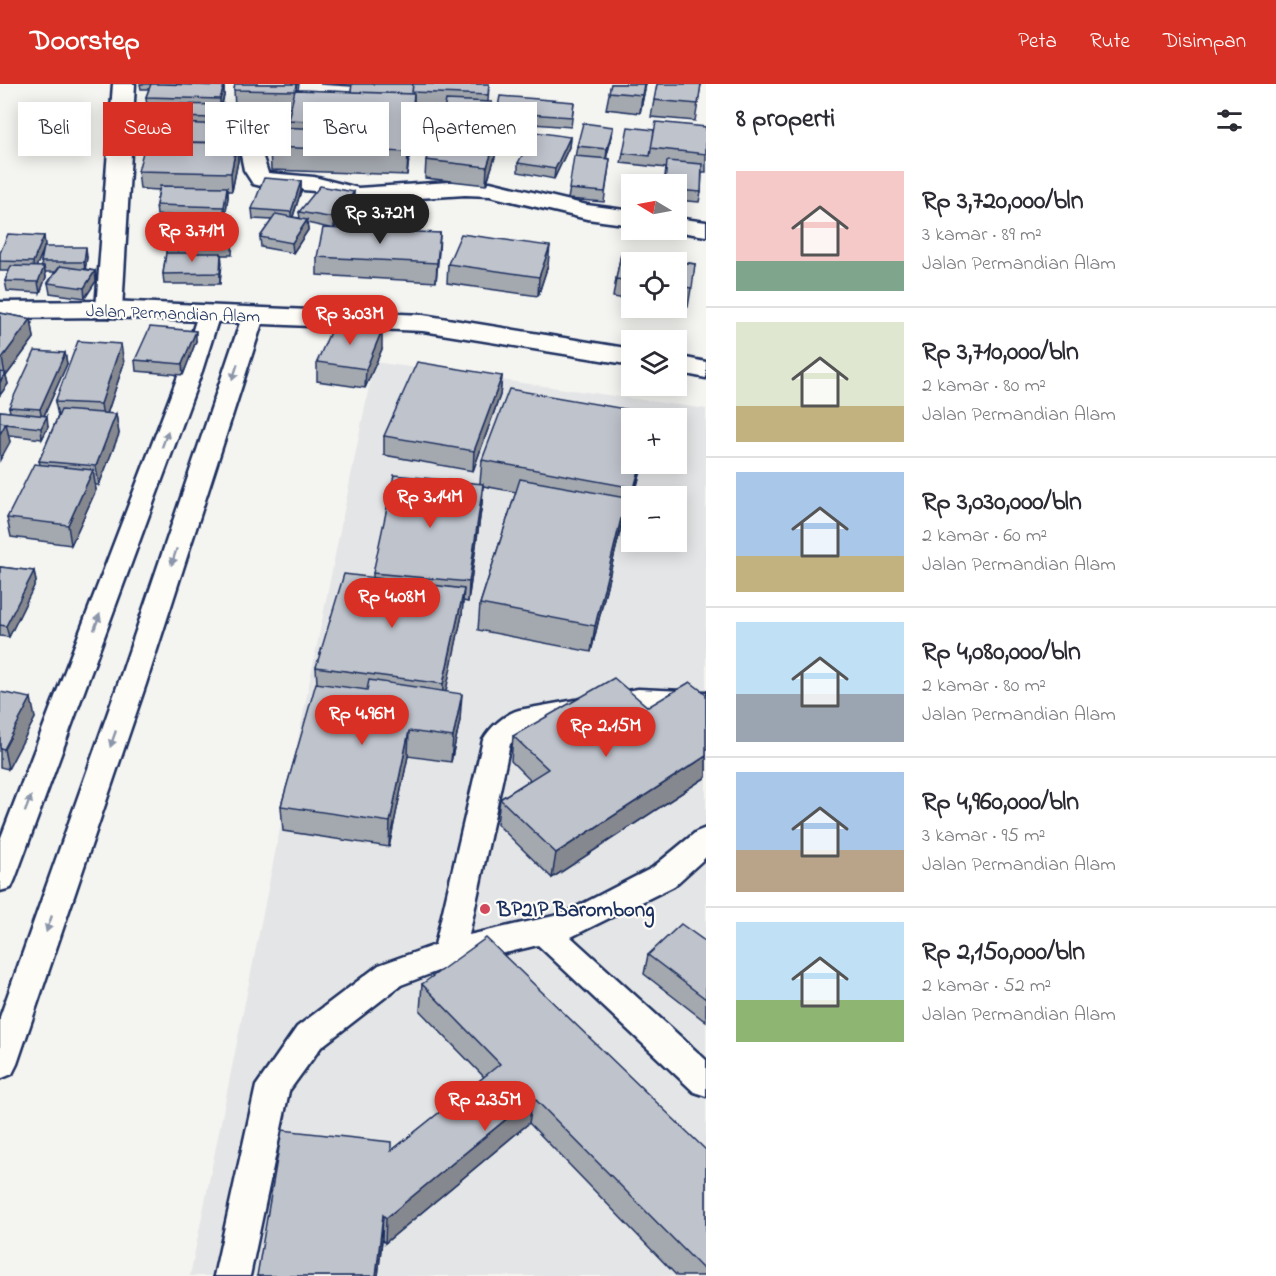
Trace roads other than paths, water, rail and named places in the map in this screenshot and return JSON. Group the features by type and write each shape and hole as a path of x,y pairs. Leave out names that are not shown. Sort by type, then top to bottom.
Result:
{"street":[{"path":"110,309 124,84"},
{"path":"252,156 255,170 261,179 314,184 358,195 465,188 490,189 587,212 621,217"},
{"path":"687,227 706,230"},
{"name":"Jalan Permandian Alam","path":"0,310 110,309 423,323 621,355"},
{"path":"687,366 706,370"}],"lane":[{"path":"0,879 191,370 209,314"},
{"path":"0,1064 132,684 253,317"},
{"path":"449,953 497,740 519,720 638,699 706,702"},
{"path":"232,1276 273,1086 309,1038 390,975 449,953 569,925 663,877 706,840"},
{"path":"543,931 706,1080"}],"place":[{"name":"BP2IP Barombong","path":"485,909"}]}
